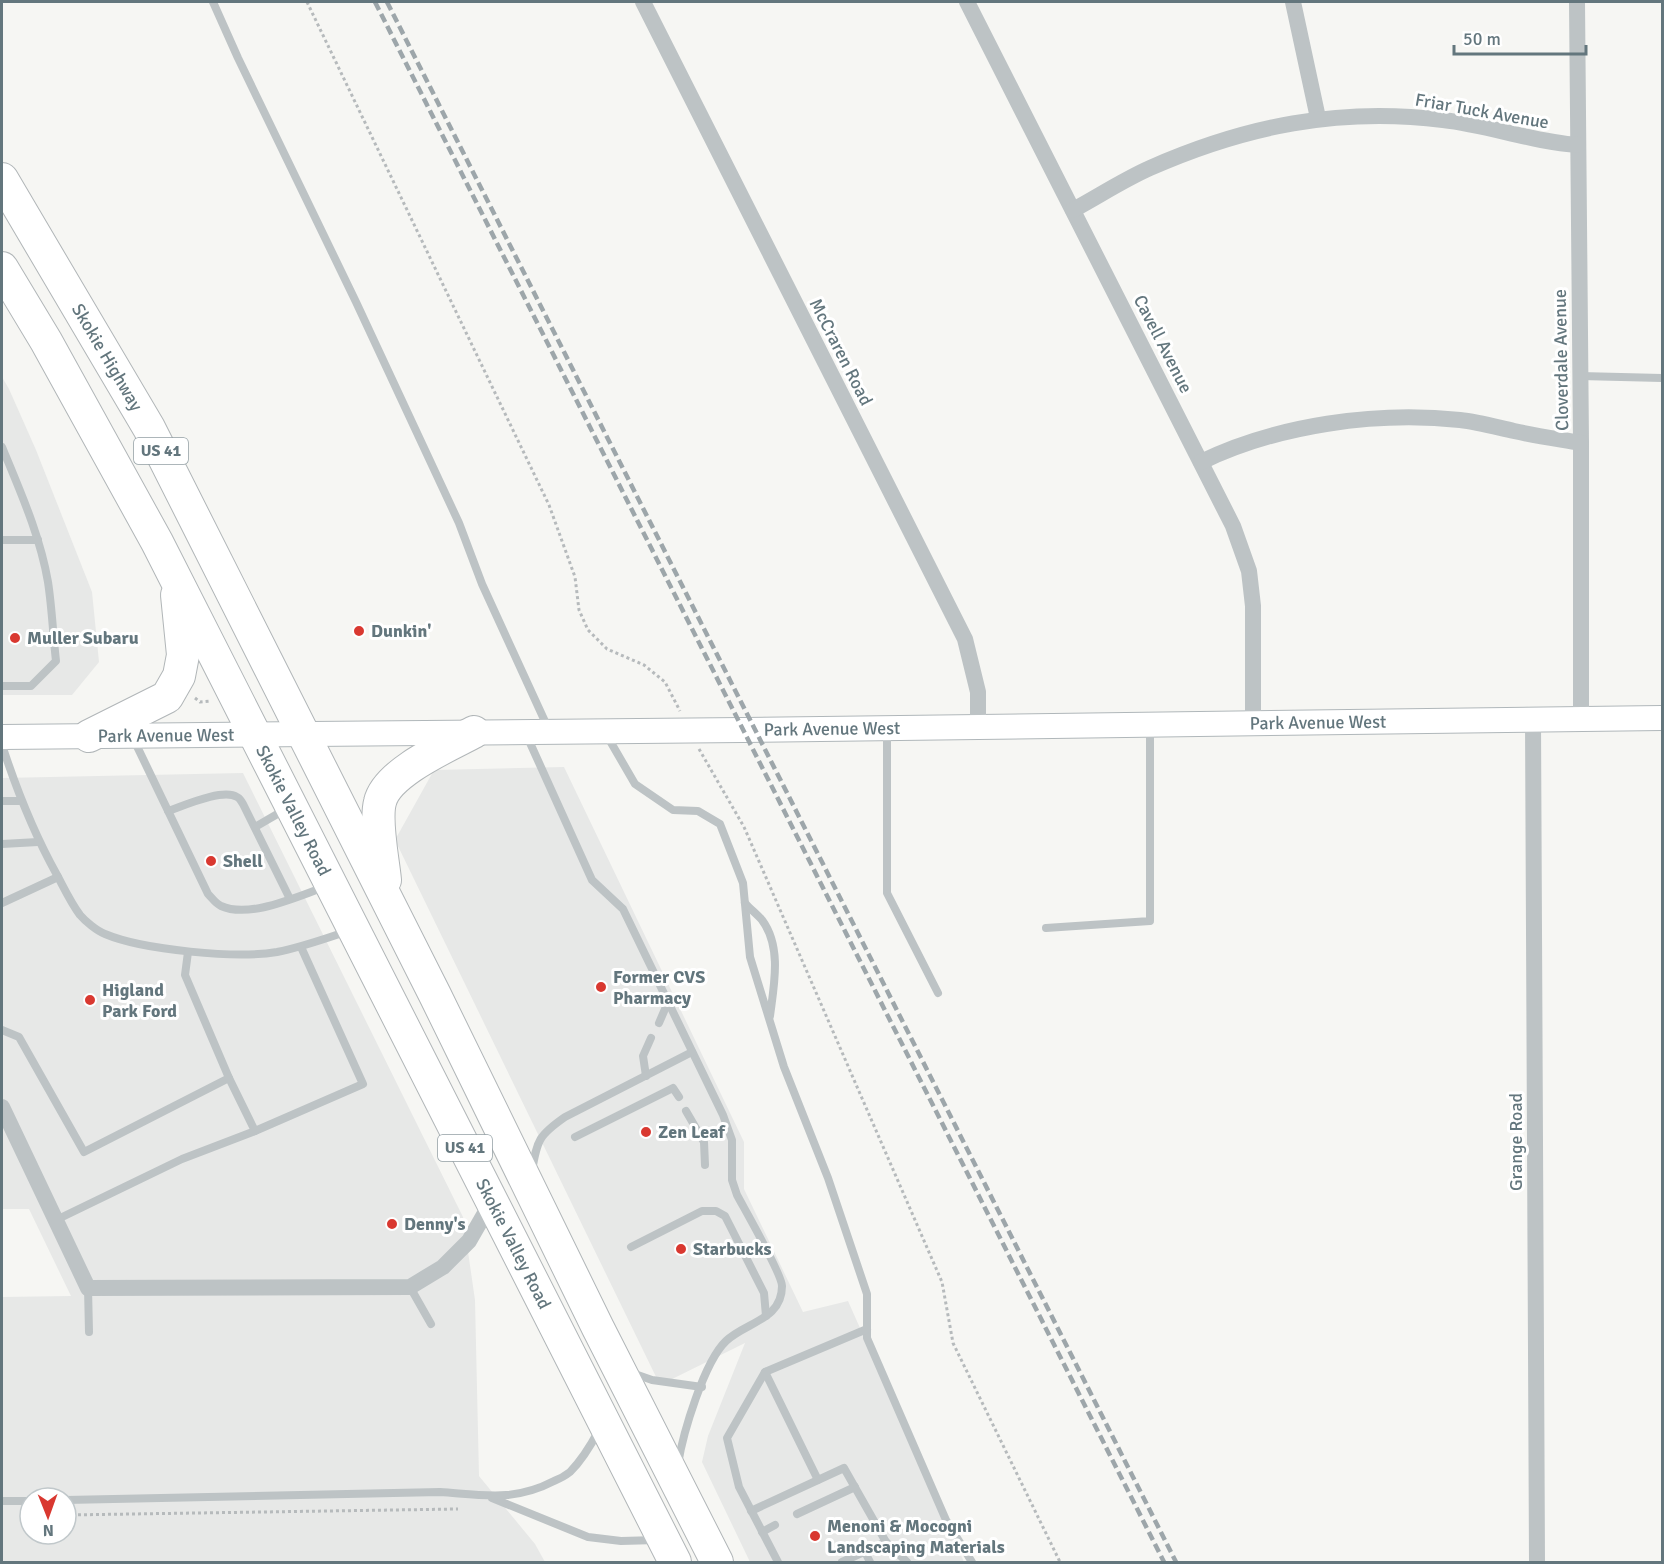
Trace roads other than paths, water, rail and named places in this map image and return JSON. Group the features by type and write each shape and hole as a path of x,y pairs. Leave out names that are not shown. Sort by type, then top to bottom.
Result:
{"highway":[{"name":"Skokie Highway","path":"2,179 149,428 303,733"},
{"name":"US 41","path":"2,268 46,341 176,579 255,734"},
{"path":"89,736 167,697 179,676 183,655 176,579"},
{"path":"388,902 380,831 380,802 387,787 399,774 474,732"},
{"name":"Skokie Valley Road","path":"303,733 717,1563"},
{"name":"Skokie Valley Road","path":"255,734 669,1551"}],"street":[{"name":"McCraren Road","path":"643,2 965,639 978,692 978,727"},
{"name":"Cavell Avenue","path":"967,2 1233,526 1249,571 1252,606 1253,722"},
{"path":"1293,2 1318,118"},
{"name":"Cloverdale Avenue","path":"1577,2 1581,718"},
{"name":"Friar Tuck Avenue","path":"1073,210 1147,169 1208,144 1266,128 1318,118 1359,115 1445,120 1549,143 1578,145"},
{"path":"1201,462 1284,432 1362,419 1389,417 1463,420 1581,443"},
{"name":"Park Avenue West","path":"2,737 1662,718"},
{"name":"Grange Road","path":"1533,721 1537,1563"},
{"path":"2,1107 88,1288 410,1287 443,1267 469,1240 492,1201"}],"lane":[{"path":"213,2 459,523 482,584 550,731"},
{"path":"1580,376 1662,378"},
{"path":"2,447 38,540 48,581 56,661 31,686 2,686"},
{"path":"2,540 38,540"},
{"path":"1046,928 1150,921 1150,724"},
{"path":"887,728 887,893 938,993"},
{"path":"524,731 592,880 623,909 723,1115 732,1140 732,1180 737,1195 782,1282 781,1299 766,1316 727,1340 713,1358 682,1438 675,1479"},
{"path":"604,731 635,784 673,810 698,811 720,824 743,883 750,957 784,1067 828,1178 867,1294 867,1338 946,1520 972,1563"},
{"path":"131,735 207,894 220,906 251,909 332,885"},
{"path":"2,745 20,801 38,842 81,916 104,934 136,943 188,951 275,952 301,947 354,928"},
{"path":"168,811 214,796 228,794 237,796 255,827 290,899"},
{"path":"2,801 20,801"},
{"path":"255,827 291,806"},
{"path":"2,844 38,842"},
{"path":"2,903 58,877"},
{"path":"745,903 762,920 774,945 774,984 770,1019"},
{"path":"56,1220 182,1159 255,1131 363,1084 301,947"},
{"path":"188,951 185,975 229,1078 255,1131"},
{"path":"659,1023 668,1002"},
{"path":"2,1030 19,1037 84,1152 229,1078"},
{"path":"646,1076 643,1056 651,1038"},
{"path":"529,1186 537,1144 548,1129 692,1052"},
{"path":"575,1137 673,1088 679,1097"},
{"path":"686,1111 704,1142 705,1165"},
{"path":"631,1247 702,1211 716,1211 725,1216 764,1293 766,1316"},
{"path":"410,1287 430,1324"},
{"path":"88,1288 89,1332"},
{"path":"778,1563 739,1487 727,1438 765,1372 867,1329"},
{"path":"619,1368 652,1380 702,1387"},
{"path":"765,1372 818,1480"},
{"path":"78,1500 440,1492 518,1496 543,1487 569,1473 588,1450 604,1421"},
{"path":"751,1511 844,1468 886,1542 907,1563"},
{"path":"797,1514 855,1487"},
{"path":"486,1496 588,1537 669,1551"},
{"path":"2,1501 18,1501"},
{"path":"762,1532 775,1525"},
{"path":"842,1563 886,1542"},
{"path":"865,1552 870,1563"}],"railway":[{"path":"375,2 1164,1562"},
{"path":"387,2 1176,1562"}],"place":[{"name":"Dunkin'","path":"359,631"},
{"name":"Muller Subaru","path":"15,638"},
{"name":"Shell","path":"211,861"},
{"name":"Former CVS Pharmacy","path":"601,987"},
{"name":"Higland Park Ford","path":"90,1000"},
{"name":"Zen Leaf","path":"646,1132"},
{"name":"Denny's","path":"392,1224"},
{"name":"Starbucks","path":"681,1249"},
{"name":"Menoni & Mocogni Landscaping Materials","path":"815,1536"}]}
